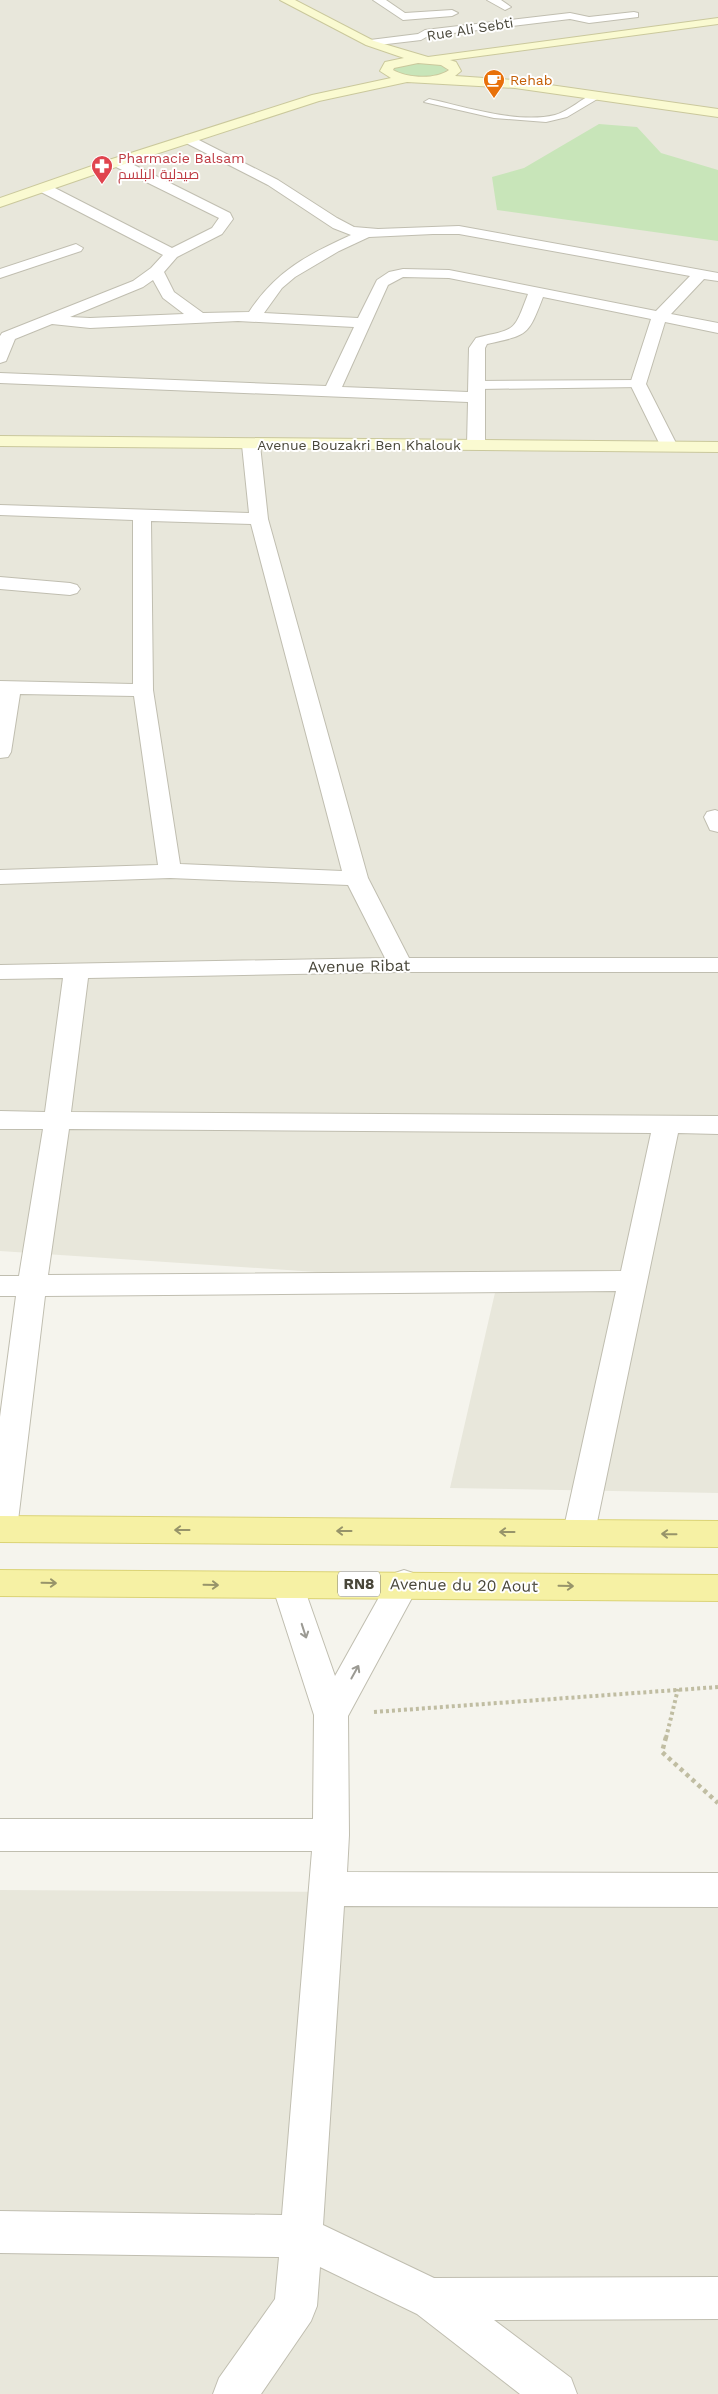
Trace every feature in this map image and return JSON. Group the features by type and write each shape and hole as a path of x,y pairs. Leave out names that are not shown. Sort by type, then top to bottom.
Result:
{"main road":[{"path":"1,1529 718,1534"},
{"name":"Avenue du 20 Aout","path":"0,1582 288,1585 404,1583 718,1588"}],"street":[{"path":"286,0 370,43 424,59 443,62 455,69 514,84"},
{"path":"379,0 403,17 460,12"},
{"path":"490,4 505,7 527,20"},
{"path":"614,4 660,28"},
{"name":"Rue Ali Sebti","path":"370,43 421,37 425,33 527,20 570,16 591,20 634,15"},
{"path":"316,98 388,66 424,59 527,48 718,21"},
{"path":"370,43 388,66 390,74 406,79"},
{"path":"438,79 452,74 455,69 527,48"},
{"path":"0,203 117,162 316,98 406,79 514,84 718,113"},
{"path":"189,139 300,198 338,224 351,230 369,232 452,229 718,277"},
{"path":"0,358 4,335 48,320 131,287 156,271 172,254 217,231 226,217 117,162"},
{"path":"44,188 172,254"},
{"path":"254,316 282,279 298,266 369,232"},
{"path":"0,274 76,248"},
{"path":"156,271 168,295 201,319"},
{"path":"332,391 382,283 394,275 403,273 449,274 718,328"},
{"path":"670,447 638,384 659,317 701,274"},
{"path":"476,445 477,348 482,341 513,334 524,326 537,292"},
{"path":"48,320 90,323 254,316 362,324"},
{"path":"0,378 332,391 477,391"},
{"name":"Avenue Bouzakri Ben Khalouk","path":"0,441 718,447"},
{"path":"251,444 258,519 356,878 401,965"},
{"path":"0,510 258,519"},
{"path":"142,514 143,690 170,871"},
{"path":"0,583 12,582 70,589"},
{"path":"0,752 6,687 143,690"},
{"path":"0,877 170,871 356,878"},
{"name":"Avenue Ribat","path":"0,972 401,965 718,965"},
{"path":"1,1529 32,1285 57,1120 76,972"},
{"path":"0,1120 718,1125"},
{"path":"579,1532 666,1126"},
{"path":"0,1286 633,1281"},
{"path":"331,1715 404,1583"},
{"path":"235,2394 296,2306 331,1834 331,1715 288,1585"},
{"path":"0,1835 331,1834"},
{"path":"326,1889 718,1890"},
{"path":"0,2232 301,2236 432,2299 555,2394"},
{"path":"432,2299 718,2298"}],"lane":[{"path":"429,102 522,119 546,119 560,116 596,96"},
{"path":"477,391 638,384"}],"path":[{"path":"331,1715 718,1687"},
{"path":"678,1689 662,1752 718,1803"}],"shaded area":[{"path":"0,0 718,0 718,1493 450,1488 497,1284 0,1251"},
{"path":"0,1890 718,1894 718,2394 0,2394"}],"green space":[{"path":"417,62 438,64 447,70 442,74 420,78 394,70 395,67"},
{"path":"599,124 637,127 661,153 718,170 718,241 497,210 492,177 524,168"}],"place":[{"name":"Rehab","path":"494,99"},
{"name":"Pharmacie Balsam صيدلية البلسم","path":"102,185"}]}
